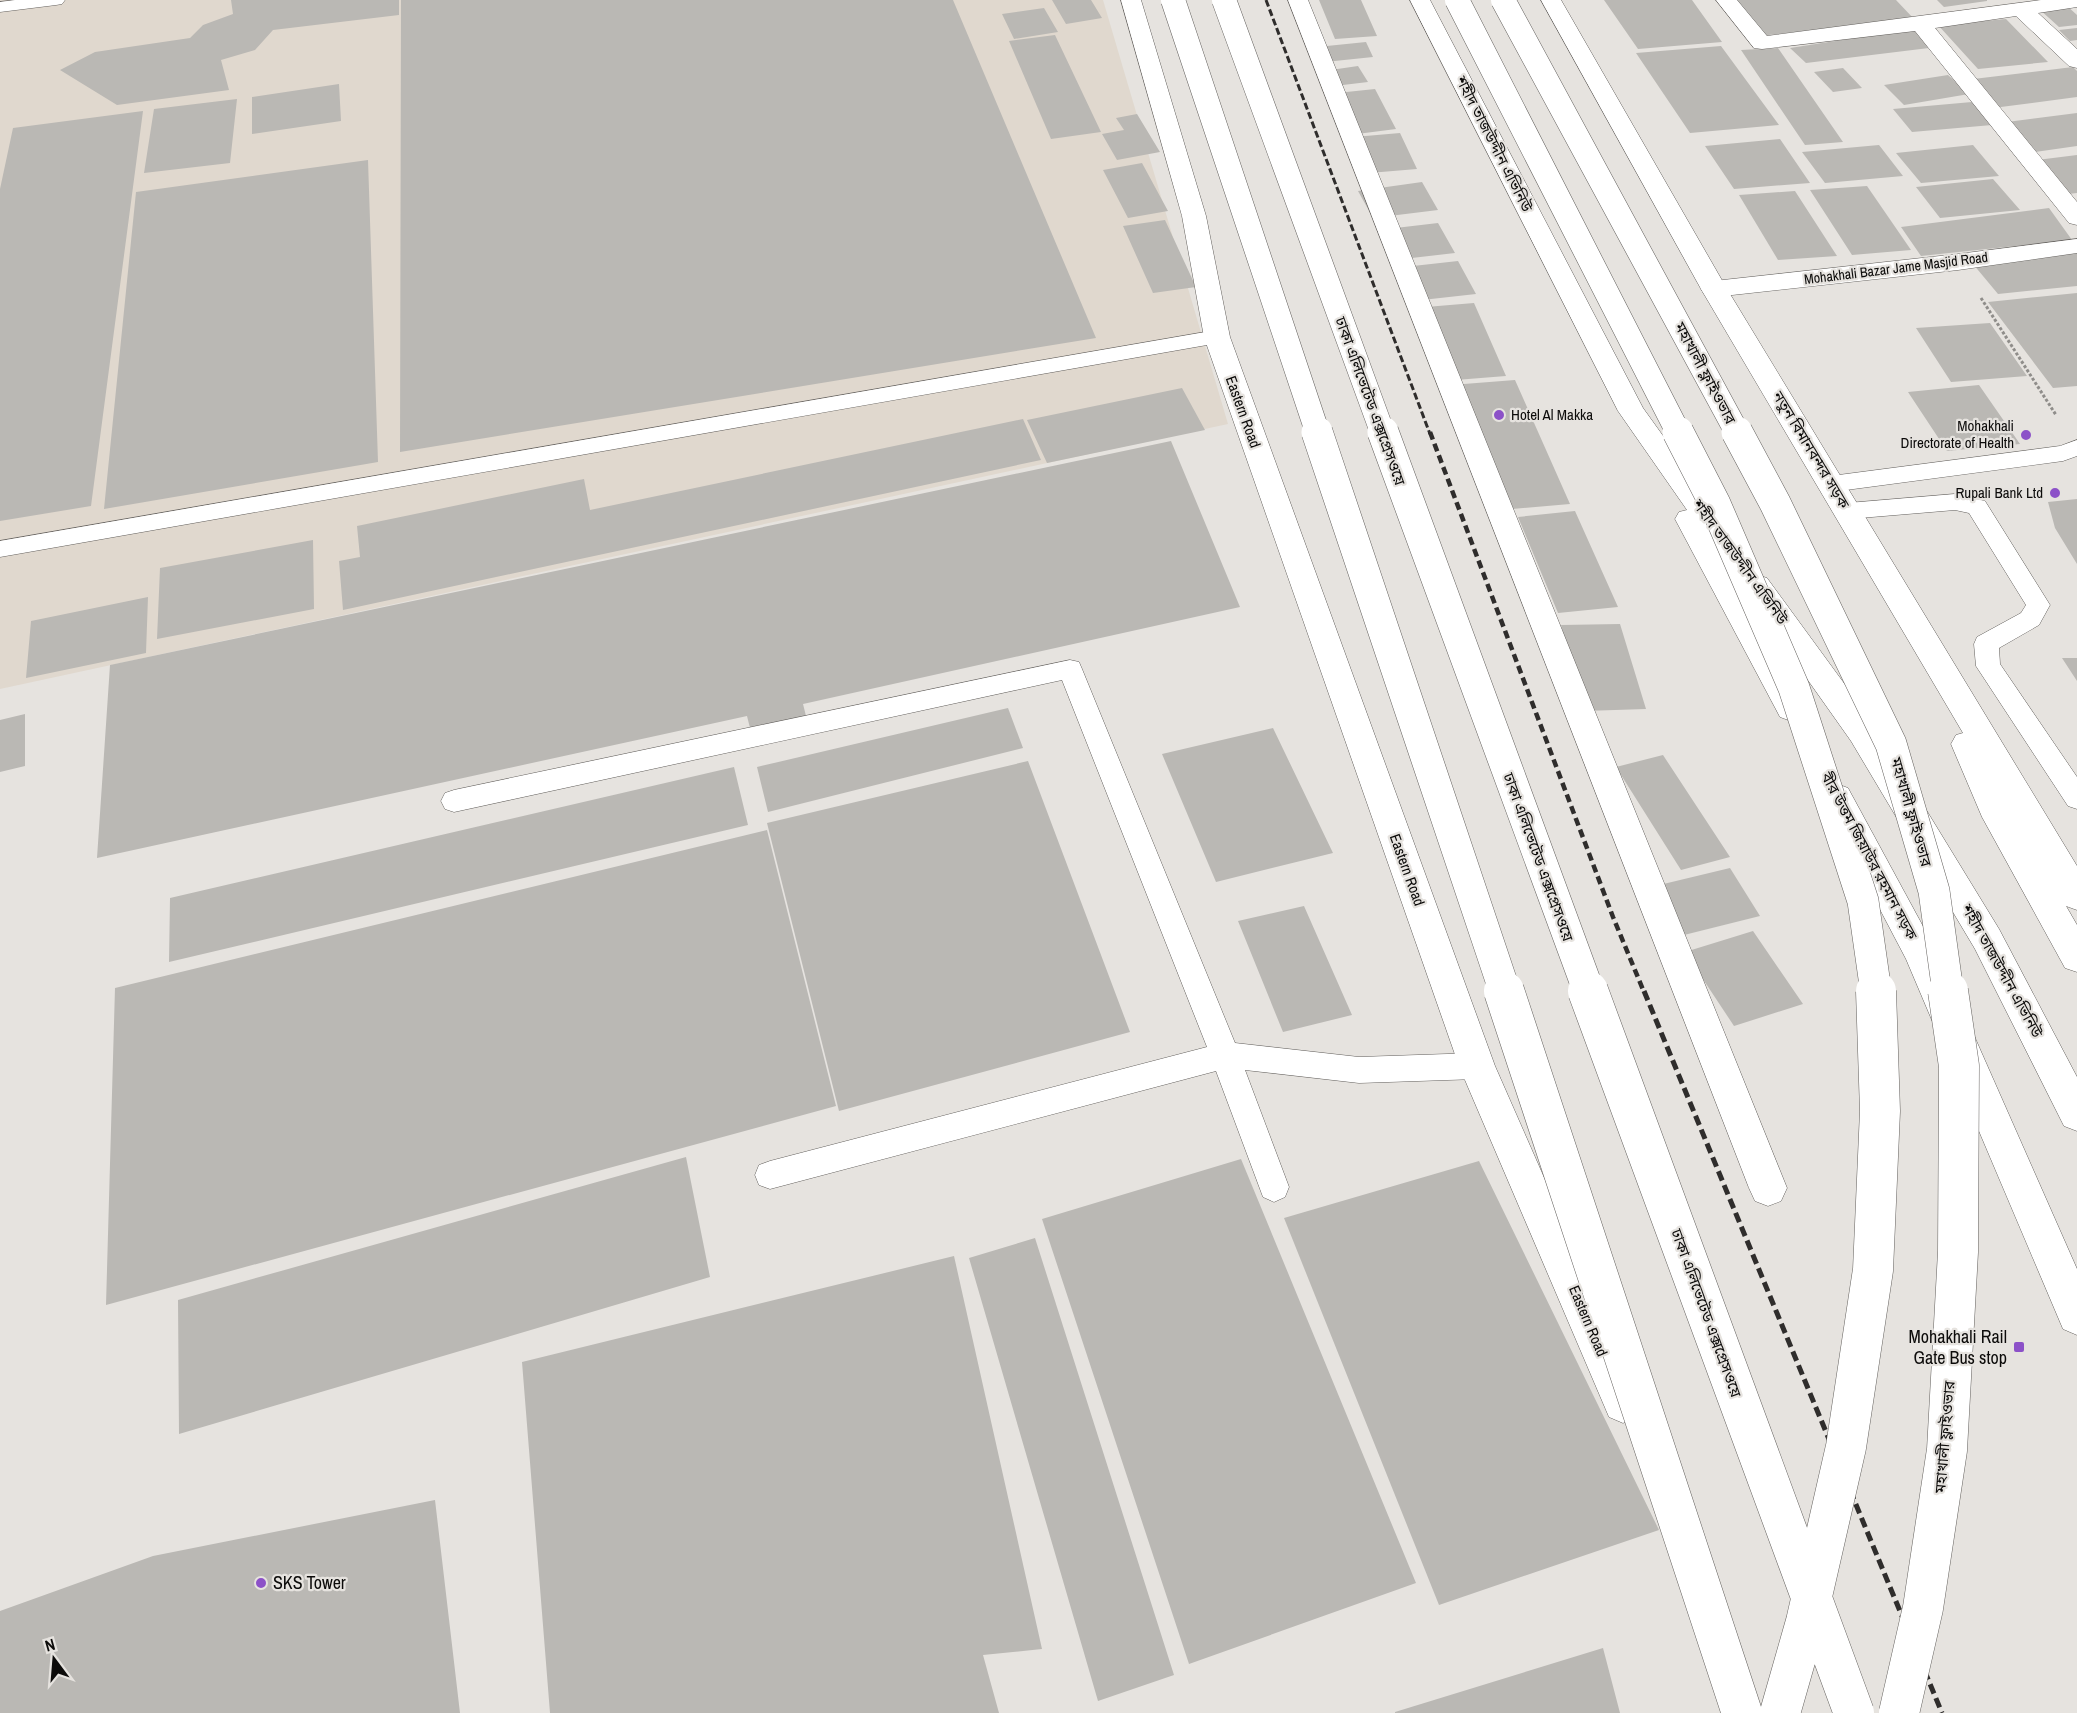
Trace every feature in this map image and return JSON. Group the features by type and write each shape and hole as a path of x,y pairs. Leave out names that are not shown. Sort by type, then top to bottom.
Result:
{"main road":[{"name":"Eastern Road","path":"1131,0 1194,216 1216,338 1477,1066 1757,1713"},
{"path":"1173,0 1547,1119 1742,1713"},
{"name":"ঢাকা এলিভেটেড এক্সপ্রেসওয়ে","path":"1224,0 1854,1713"},
{"path":"1298,0 1767,1188"},
{"name":"শহীদ তাজউদ্দীন এভিনিউ","path":"1420,0 1631,411 1862,732 1987,939 2077,1114"},
{"path":"1457,0 1720,515 1794,688 1863,901 1878,1004 1880,1111 1873,1270 1846,1447 1806,1622 1780,1713"},
{"name":"মহাখালী ফ্লাইওভার","path":"1503,0 1775,503 1891,744 1934,891 1959,1066 1958,1252 1947,1450 1923,1608 1899,1713"},
{"name":"নতুন বিমানবন্দর সড়ক","path":"1551,0 1714,289 2077,896"},
{"path":"1726,0 1762,43 1920,24 2077,1"},
{"path":"2021,9 2077,61"},
{"path":"1920,24 2077,218"},
{"name":"Mohakhali Bazar Jame Masjid Road","path":"1714,289 1958,262 2077,246"},
{"name":"বীর উত্তম জিয়াউর রহমান সড়ক","path":"1631,411 1921,954 2077,1315"},
{"path":"1953,687 1965,739 1998,817 2077,957"}],"lane":[{"path":"0,7 56,0"},
{"path":"0,549 1216,338"},
{"path":"1831,484 2070,450"},
{"path":"1848,511 1955,502 1977,507 2038,605 2030,619 1986,644 1988,666 2077,798"},
{"path":"454,801 1070,669 1225,1055 1274,1187"},
{"path":"770,1175 1225,1055 1359,1070 1477,1066"}],"path":[{"path":"1958,262 2072,440 2070,450"}],"shaded area":[{"path":"0,0 1103,0 1228,424 0,689"}],"building":[{"path":"231,0 399,0 399,15 273,30 255,50 221,60 229,90 117,105 60,70 95,52 190,38 203,25 233,14"},
{"path":"401,0 953,0 1096,338 400,452"},
{"path":"1052,0 1091,0 1102,18 1066,24"},
{"path":"1319,0 1361,0 1377,36 1335,39"},
{"path":"1604,0 1692,0 1722,42 1638,49"},
{"path":"1730,0 1896,0 1914,19 1759,36"},
{"path":"1937,0 1987,0 1987,1 1944,7"},
{"path":"2066,5 2077,15 2077,25 2059,27 2038,8"},
{"path":"1044,8 1058,32 1014,39 1002,14"},
{"path":"2006,19 2048,62 1978,69 1938,25"},
{"path":"1919,28 1929,48 1806,63 1790,48"},
{"path":"2077,28 2077,40 2070,41 2059,30"},
{"path":"1055,35 1101,132 1051,139 1009,41"},
{"path":"1366,42 1373,57 1325,62 1317,47"},
{"path":"1721,46 1779,125 1690,133 1636,53"},
{"path":"1778,48 1843,142 1805,145 1741,50"},
{"path":"1358,66 1368,82 1326,87 1317,72"},
{"path":"2073,67 2077,71 2077,97 1993,108 1965,80"},
{"path":"1843,68 1862,88 1833,92 1814,72"},
{"path":"1948,75 1969,94 1904,105 1884,85"},
{"path":"339,84 341,121 252,134 252,97"},
{"path":"1375,89 1396,129 1357,134 1337,93"},
{"path":"237,99 230,163 144,173 154,109"},
{"path":"1972,102 1992,125 1912,132 1893,109"},
{"path":"143,111 91,506 0,521 0,189 13,128"},
{"path":"2077,113 2077,146 2035,152 2007,122"},
{"path":"1137,114 1160,152 1117,160 1102,134 1124,130 1116,118"},
{"path":"1400,133 1417,169 1369,173 1354,137"},
{"path":"1780,139 1810,183 1734,189 1705,146"},
{"path":"1879,145 1903,176 1825,183 1802,152"},
{"path":"1973,145 1999,176 1921,183 1896,153"},
{"path":"2077,155 2077,193 2068,194 2037,160"},
{"path":"368,160 378,462 104,509 136,192"},
{"path":"1142,163 1168,211 1128,218 1103,170"},
{"path":"1993,179 2020,210 1940,218 1916,187"},
{"path":"1422,182 1438,210 1373,218 1358,191"},
{"path":"1867,186 1911,250 1852,255 1810,190"},
{"path":"1795,191 1837,256 1778,260 1739,195"},
{"path":"2049,208 2072,240 1921,256 1901,227"},
{"path":"1165,220 1196,287 1153,293 1123,226"},
{"path":"1438,223 1455,253 1403,259 1387,229"},
{"path":"2077,253 2077,286 1998,294 1973,264"},
{"path":"1458,261 1476,294 1422,300 1404,267"},
{"path":"2077,293 2077,386 2053,388 1988,302"},
{"path":"1474,303 1506,376 1443,381 1414,308"},
{"path":"1990,323 2027,376 1951,382 1916,328"},
{"path":"1515,380 1570,504 1501,510 1451,385"},
{"path":"1979,385 2020,444 1947,451 1908,392"},
{"path":"1182,388 1205,430 1047,463 1027,420"},
{"path":"1023,419 1041,460 343,610 339,561 360,557 357,526 584,479 590,510"},
{"path":"1171,441 1240,607 803,704 810,732 754,744 747,716 97,858 110,665"},
{"path":"2077,499 2077,564 2055,528 2048,502"},
{"path":"1575,511 1618,607 1558,613 1518,517"},
{"path":"313,540 314,609 157,639 160,568"},
{"path":"148,597 146,653 26,678 31,621"},
{"path":"1620,624 1646,709 1584,711 1561,625"},
{"path":"2062,658 2077,658 2077,681"},
{"path":"1008,708 1023,748 768,812 757,767"},
{"path":"25,714 25,766 0,772 0,720"},
{"path":"1273,728 1333,853 1216,882 1162,754"},
{"path":"1663,755 1730,857 1681,870 1616,767"},
{"path":"1028,761 1130,1032 839,1111 767,823"},
{"path":"734,767 748,825 169,962 170,898"},
{"path":"767,830 836,1106 106,1305 115,988"},
{"path":"1730,868 1760,916 1680,936 1651,887"},
{"path":"1304,906 1352,1015 1283,1032 1238,921"},
{"path":"1753,931 1803,1004 1734,1026 1685,952"},
{"path":"686,1157 710,1277 179,1434 178,1300"},
{"path":"1241,1159 1416,1583 1189,1664 1042,1219"},
{"path":"1479,1161 1659,1530 1439,1605 1284,1218"},
{"path":"1035,1238 1174,1675 1098,1701 969,1258"},
{"path":"954,1256 1042,1649 983,1655 999,1713 550,1713 522,1362"},
{"name":"SKS Tower","path":"435,1500 460,1713 0,1713 0,1611 153,1556"},
{"path":"1603,1648 1620,1713 1395,1713 1395,1712"}],"tram line":[{"path":"1231,0 1558,924 1872,1713"}],"railway":[{"path":"1266,0 1430,434"},
{"path":"1430,432 1613,917 1644,992"},
{"path":"1644,991 1942,1713"}],"place":[{"name":"Hotel Al Makka","path":"1499,415"},
{"name":"Mohakhali Directorate of Health","path":"2026,435"},
{"name":"Rupali Bank Ltd","path":"2055,493"},
{"name":"Mohakhali Rail Gate Bus stop","path":"2019,1347"},
{"name":"SKS Tower","path":"261,1583"}]}
